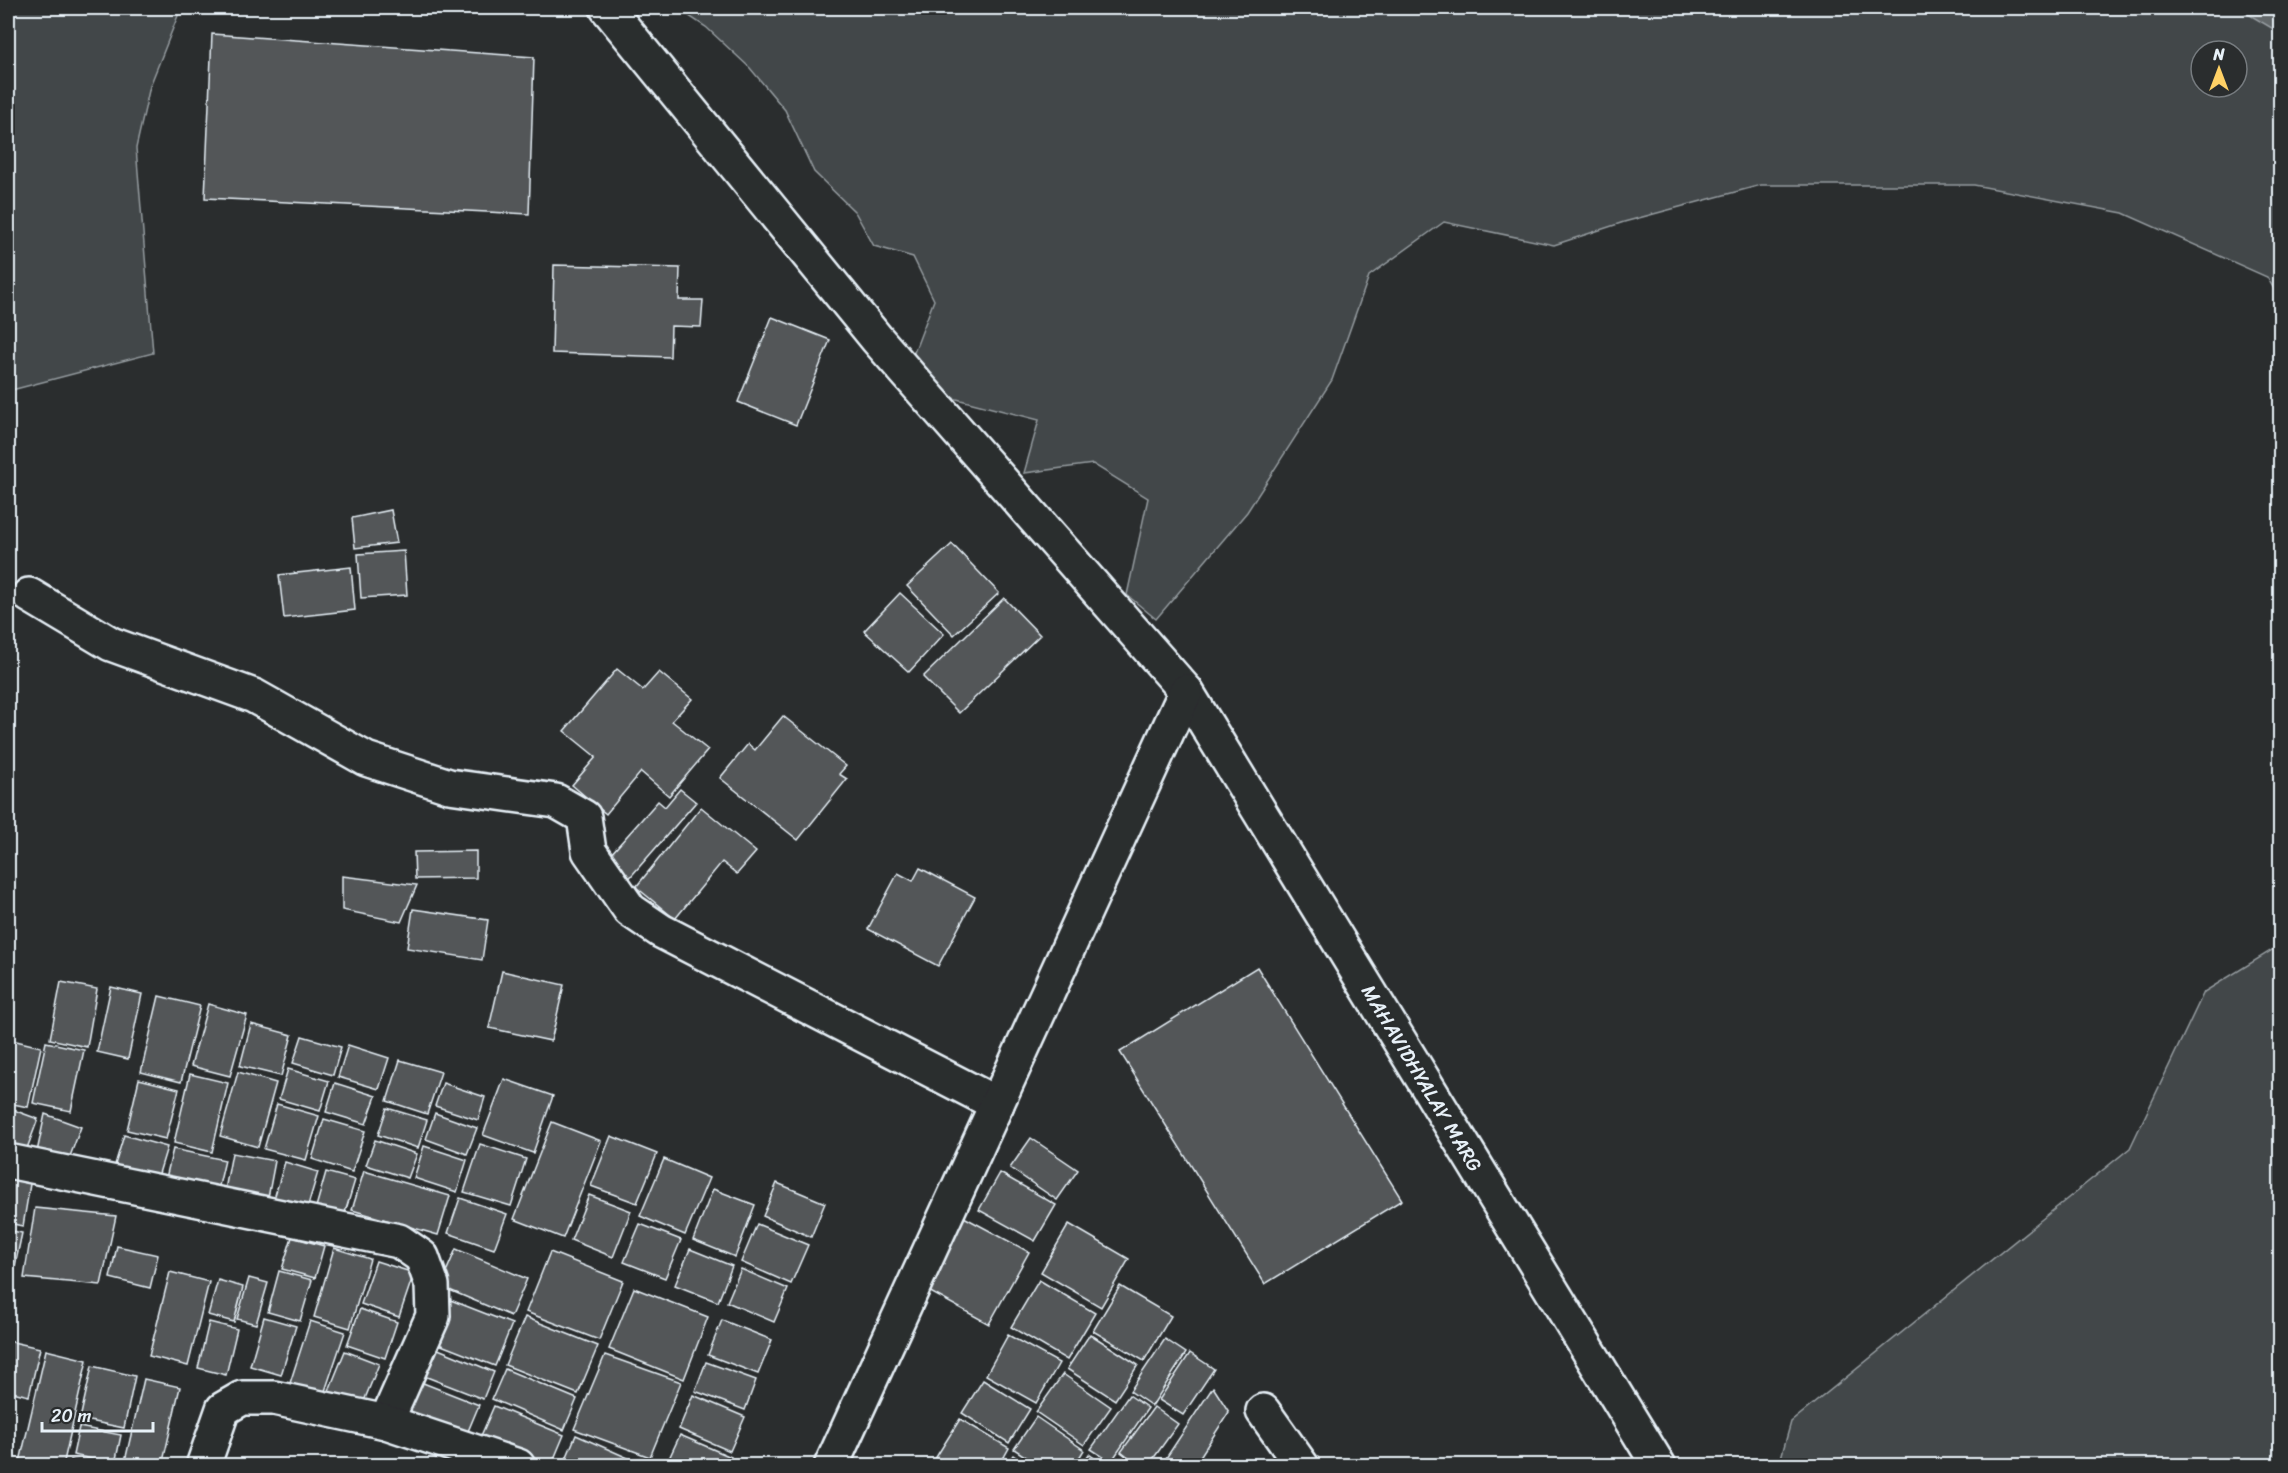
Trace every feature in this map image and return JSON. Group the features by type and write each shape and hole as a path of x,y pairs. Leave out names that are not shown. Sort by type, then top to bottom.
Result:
{"street":[{"name":"MAHAVIDHYALAY MARG","path":"607,8 877,339 1186,691 1659,1466"},
{"path":"29,595 111,644 254,696 366,759 449,786 555,801 584,817 589,851 630,910 661,931 997,1104"},
{"path":"831,1466 1186,691"},
{"path":"8,1161 399,1242 422,1257 432,1285 433,1317 386,1422"},
{"path":"203,1466 223,1409 242,1398 274,1398 386,1422 518,1466"},
{"path":"1263,1411 1302,1466"}],"shaded area":[{"path":"8,8 181,8 150,86 136,148 153,353 8,391"},
{"path":"677,8 2280,8 2280,299 2267,277 2123,213 1974,185 1761,185 1624,222 1554,245 1444,222 1369,276 1332,380 1247,512 1156,619 1127,595 1148,498 1093,464 1024,473 1039,420 949,397 912,358 934,300 913,257 874,246 855,212 814,172 785,110 750,68 706,27"},
{"path":"2238,8 2280,8 2280,33"},
{"path":"2280,945 2280,1465 1779,1465 1791,1422 2130,1148 2204,992"}],"building":[{"path":"212,34 534,57 529,214 205,198"},
{"path":"554,265 680,268 679,300 703,300 701,327 671,326 670,357 552,353"},
{"path":"772,317 830,340 796,425 738,402"},
{"path":"391,510 397,543 355,548 352,518"},
{"path":"952,544 999,593 954,635 907,586"},
{"path":"404,551 407,595 361,598 358,554"},
{"path":"351,567 355,610 284,618 279,575"},
{"path":"900,593 944,634 909,672 864,631"},
{"path":"1004,598 1040,635 959,713 923,677"},
{"path":"617,669 643,690 659,672 692,699 672,721 708,750 669,796 641,772 606,814 572,785 596,757 564,731"},
{"path":"783,716 846,766 839,774 847,779 798,840 720,778 748,744 755,750"},
{"path":"680,789 696,802 626,882 603,863 658,801 665,807"},
{"path":"701,807 756,852 737,874 722,862 675,919 636,887"},
{"path":"476,851 476,878 415,879 414,852"},
{"path":"920,868 975,897 938,966 868,929 898,873 913,881"},
{"path":"342,876 417,885 401,922 342,910"},
{"path":"413,909 488,920 482,960 407,948"},
{"path":"1257,967 1402,1200 1265,1284 1120,1052"},
{"path":"502,971 564,985 551,1041 489,1028"},
{"path":"61,982 97,989 87,1047 50,1039"},
{"path":"111,987 142,994 128,1059 97,1052"},
{"path":"159,996 200,1006 181,1082 141,1072"},
{"path":"208,1004 247,1015 230,1076 191,1066"},
{"path":"251,1024 292,1035 281,1076 240,1066"},
{"path":"302,1036 341,1047 333,1075 293,1063"},
{"path":"8,1039 41,1047 28,1107 8,1103"},
{"path":"46,1042 84,1050 71,1111 33,1103"},
{"path":"348,1045 389,1058 379,1089 338,1077"},
{"path":"400,1060 441,1072 427,1114 387,1101"},
{"path":"288,1069 329,1081 320,1111 279,1099"},
{"path":"238,1072 276,1083 258,1147 220,1136"},
{"path":"190,1074 228,1083 212,1152 174,1143"},
{"path":"139,1079 179,1089 166,1139 127,1130"},
{"path":"504,1079 553,1096 533,1153 483,1135"},
{"path":"335,1083 376,1096 366,1124 326,1112"},
{"path":"443,1083 485,1097 478,1120 435,1106"},
{"path":"277,1104 319,1116 306,1160 264,1149"},
{"path":"8,1108 38,1119 26,1151 8,1144"},
{"path":"387,1108 427,1120 418,1148 378,1135"},
{"path":"435,1113 477,1128 467,1154 426,1139"},
{"path":"45,1114 81,1127 69,1159 37,1152"},
{"path":"324,1119 365,1131 352,1172 312,1159"},
{"path":"552,1122 601,1141 563,1238 514,1219"},
{"path":"124,1135 167,1147 157,1180 114,1168"},
{"path":"611,1136 657,1154 637,1203 591,1186"},
{"path":"1031,1138 1078,1170 1057,1200 1010,1168"},
{"path":"375,1140 417,1154 408,1178 366,1165"},
{"path":"480,1144 526,1159 511,1206 464,1192"},
{"path":"424,1146 467,1160 457,1192 414,1178"},
{"path":"173,1149 225,1160 218,1190 166,1178"},
{"path":"232,1153 275,1161 268,1198 225,1190"},
{"path":"664,1159 709,1178 685,1235 640,1216"},
{"path":"285,1162 318,1172 306,1212 273,1202"},
{"path":"364,1171 450,1196 438,1235 352,1210"},
{"path":"326,1172 355,1180 344,1216 316,1207"},
{"path":"1000,1173 1056,1205 1035,1241 979,1210"},
{"path":"8,1174 31,1178 23,1226 8,1223"},
{"path":"777,1183 825,1203 811,1237 763,1216"},
{"path":"713,1189 755,1205 735,1257 693,1240"},
{"path":"589,1195 631,1211 613,1257 571,1240"},
{"path":"460,1198 507,1214 494,1249 448,1233"},
{"path":"35,1208 116,1216 101,1285 24,1278"},
{"path":"962,1216 1029,1252 989,1324 923,1288"},
{"path":"640,1224 681,1240 665,1278 624,1262"},
{"path":"757,1224 808,1245 791,1284 741,1262"},
{"path":"1069,1224 1129,1259 1101,1307 1041,1272"},
{"path":"8,1230 22,1233 13,1275 8,1274"},
{"path":"292,1237 324,1246 315,1278 282,1269"},
{"path":"117,1246 158,1255 150,1288 110,1278"},
{"path":"334,1248 370,1259 350,1328 314,1317"},
{"path":"456,1249 527,1279 511,1316 440,1286"},
{"path":"690,1249 732,1266 718,1302 675,1285"},
{"path":"550,1252 623,1281 599,1340 526,1312"},
{"path":"376,1261 414,1273 399,1317 361,1304"},
{"path":"741,1269 788,1289 774,1322 727,1302"},
{"path":"279,1271 312,1280 300,1321 268,1312"},
{"path":"170,1272 209,1282 188,1366 149,1356"},
{"path":"249,1278 268,1283 256,1324 237,1319"},
{"path":"8,1279 12,1280 8,1303"},
{"path":"218,1280 243,1287 234,1322 208,1315"},
{"path":"1039,1280 1095,1313 1067,1360 1011,1327"},
{"path":"1120,1286 1171,1316 1144,1361 1093,1331"},
{"path":"634,1288 708,1317 684,1379 609,1349"},
{"path":"448,1299 512,1324 495,1366 431,1341"},
{"path":"360,1309 397,1322 385,1358 347,1345"},
{"path":"264,1317 296,1326 281,1375 250,1366"},
{"path":"525,1317 598,1346 578,1394 505,1365"},
{"path":"722,1320 772,1340 758,1374 708,1355"},
{"path":"310,1321 345,1332 324,1394 290,1383"},
{"path":"209,1322 237,1329 226,1375 198,1368"},
{"path":"1090,1334 1138,1365 1115,1400 1067,1369"},
{"path":"1008,1335 1059,1363 1036,1403 986,1375"},
{"path":"1165,1339 1186,1353 1152,1406 1130,1391"},
{"path":"8,1341 40,1348 29,1396 8,1391"},
{"path":"426,1344 494,1372 483,1399 414,1372"},
{"path":"46,1350 87,1360 63,1466 19,1466"},
{"path":"345,1351 379,1364 362,1406 328,1393"},
{"path":"1190,1353 1214,1369 1183,1415 1159,1400"},
{"path":"605,1355 681,1382 650,1457 574,1429"},
{"path":"706,1362 756,1380 745,1410 695,1391"},
{"path":"92,1366 135,1376 124,1428 80,1419"},
{"path":"505,1369 577,1399 564,1430 492,1399"},
{"path":"1063,1374 1111,1407 1084,1445 1036,1412"},
{"path":"144,1379 180,1387 162,1466 125,1461"},
{"path":"413,1379 479,1405 466,1436 400,1410"},
{"path":"983,1380 1030,1409 1009,1443 962,1413"},
{"path":"1213,1387 1229,1412 1194,1466 1177,1466 1166,1458"},
{"path":"693,1395 745,1417 730,1451 679,1429"},
{"path":"1129,1395 1148,1408 1111,1462 1091,1449"},
{"path":"494,1406 564,1435 551,1466 480,1438"},
{"path":"1154,1407 1178,1424 1148,1466 1139,1466 1121,1452"},
{"path":"1036,1417 1084,1450 1074,1466 1040,1466 1014,1449"},
{"path":"960,1419 1009,1448 999,1466 939,1466 933,1462"},
{"path":"79,1427 121,1435 115,1464 73,1455"},
{"path":"576,1435 644,1465 644,1466 563,1466"},
{"path":"680,1435 731,1457 727,1466 666,1465"},
{"path":"1089,1454 1105,1466 1081,1466"},
{"path":"1013,1455 1029,1466 1005,1466"},
{"path":"71,1460 94,1466 70,1466"}]}
